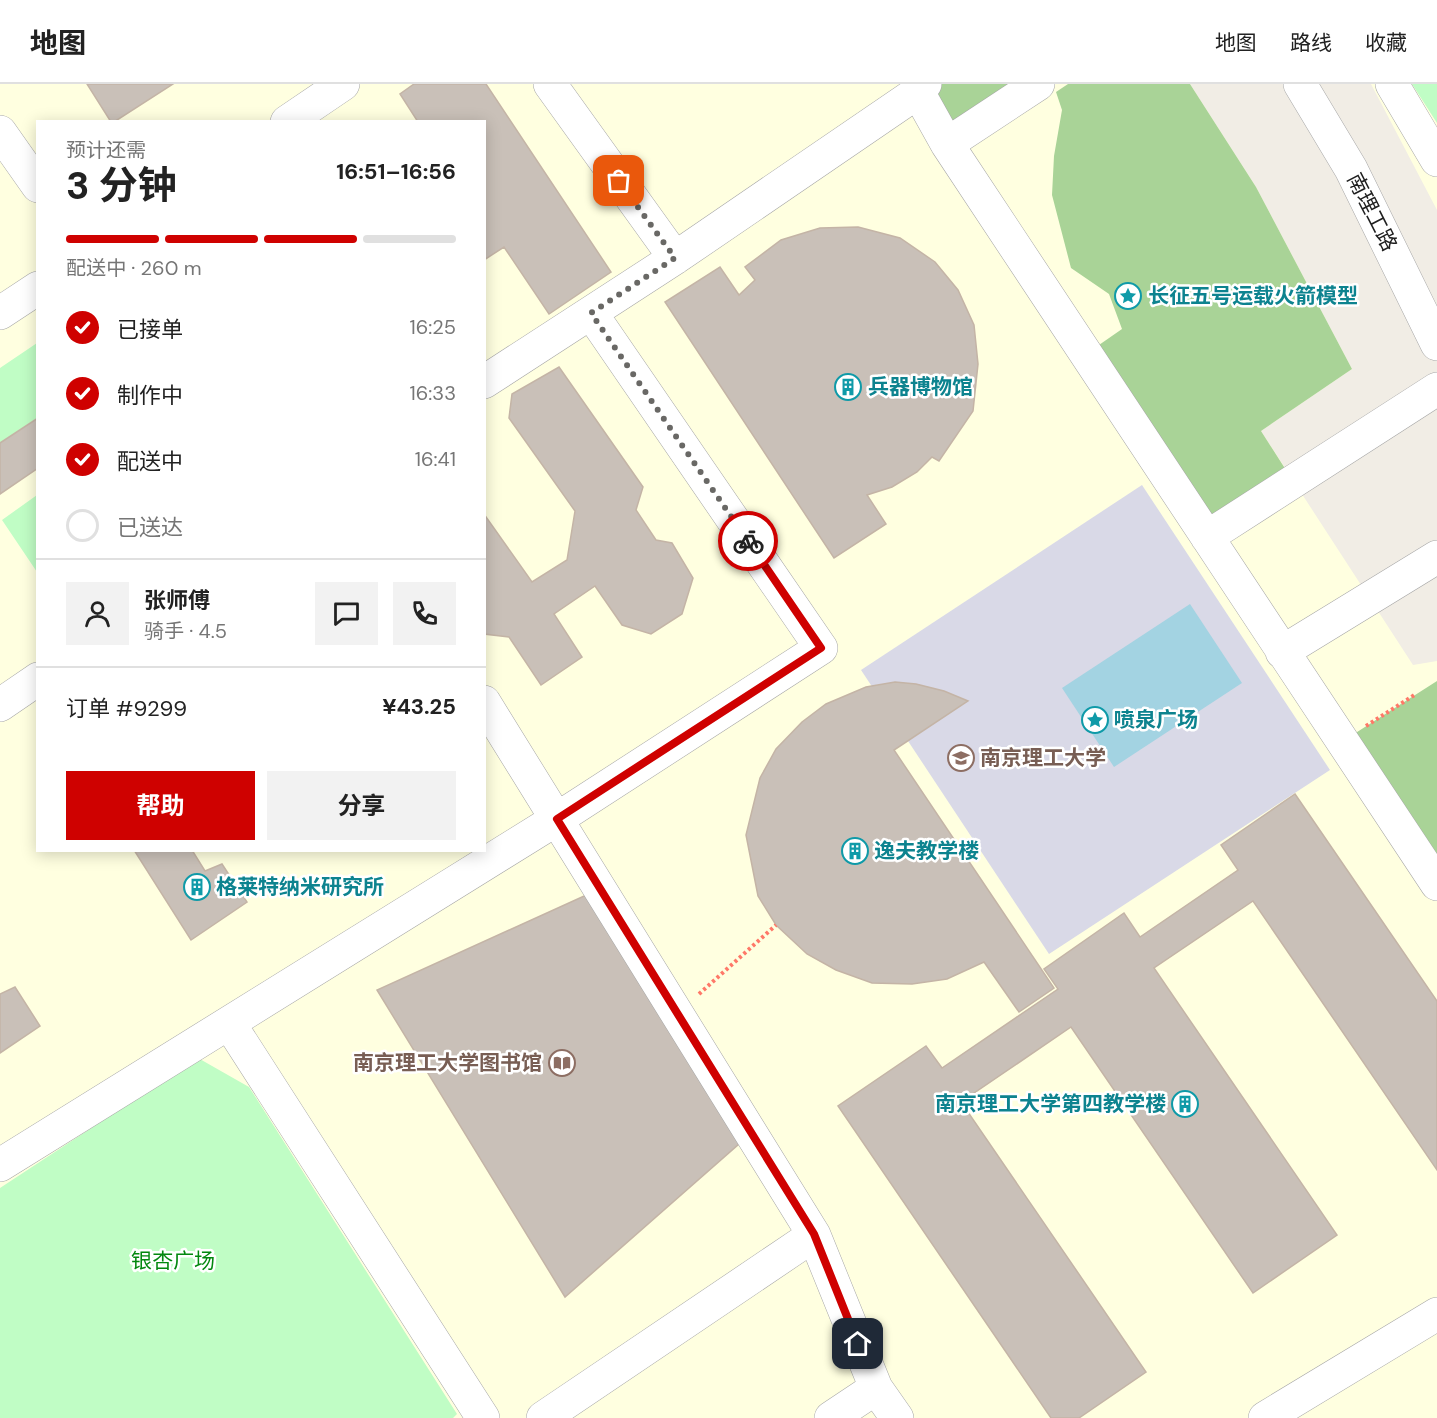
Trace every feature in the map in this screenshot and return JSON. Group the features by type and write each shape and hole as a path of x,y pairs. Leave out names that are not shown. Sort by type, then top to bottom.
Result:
{"street":[{"path":"290,120 343,84"},
{"path":"550,84 675,258"},
{"path":"947,144 1038,84"},
{"name":"南理工路","path":"1300,84 1351,169 1437,344"},
{"path":"1392,84 1437,160"},
{"path":"486,381 675,258 922,88 947,144 1437,884"},
{"path":"0,132 36,183"},
{"path":"0,313 36,289"},
{"path":"0,1165 557,819 821,648 591,313"},
{"path":"1207,537 1437,389"},
{"path":"1282,652 1437,557"},
{"path":"0,705 36,680"},
{"path":"486,705 814,1234 876,1388 897,1418"},
{"path":"229,1023 483,1418"},
{"path":"543,1418 814,1234"},
{"path":"1265,1418 1437,1314"},
{"path":"831,1418 876,1388"}],"path":[{"path":"1343,741 1416,694"},
{"path":"677,1014 776,925"}],"shaded area":[{"name":"南京理工大学","path":"0,84 1190,84 1256,187 1352,369 1261,431 1413,665 1437,661 1437,1418 0,1418"},
{"path":"1371,84 1437,84 1437,210"},
{"name":"喷泉广场","path":"1142,485 1330,770 1049,954 861,670"}],"green space":[{"path":"925,84 1037,84 947,144"},
{"path":"1068,84 1190,84 1256,187 1352,369 1261,431 1293,481 1207,537 1086,354 1122,329 1109,294 1071,268 1052,195 1054,156 1062,110 1056,92"},
{"path":"1412,84 1437,84 1437,123"},
{"path":"36,344 36,419 0,443 0,368"},
{"path":"36,496 36,571 2,520"},
{"path":"1437,681 1437,884 1343,741"},
{"name":"银杏广场","path":"198,1058 249,1087 457,1414 453,1418 0,1418 0,1188"}],"water":[{"path":"1190,604 1242,683 1114,767 1062,688"}],"building":[{"path":"87,84 173,84 117,120 110,120"},
{"path":"414,84 486,84 611,272 549,314 504,247 486,259 486,120 417,120 400,94"},
{"name":"兵器博物馆","path":"858,227 900,238 935,262 958,290 974,325 978,364 973,411 939,461 932,457 917,472 892,487 867,495 886,524 834,558 665,302 720,267 739,295 755,280 745,267 781,240 820,228"},
{"path":"559,367 643,487 636,510 656,540 672,543 693,578 682,614 651,634 622,625 595,586 554,614 582,657 541,685 509,637 486,634 486,517 532,582 567,560 575,511 509,418 512,394"},
{"path":"36,419 36,469 0,494 0,443"},
{"name":"逸夫教学楼","path":"895,682 916,684 944,691 968,701 894,750 1054,988 1019,1012 984,962 947,979 912,984 872,983 836,970 807,954 776,925 758,896 746,835 760,778 776,749 802,722 826,704 866,687"},
{"name":"南京理工大学第四教学楼","path":"1295,794 1437,1001 1437,1170 1253,901 1154,968 1337,1235 1253,1293 1071,1027 961,1102 1146,1372 1079,1418 1051,1418 838,1106 926,1046 942,1068 1058,989 1044,969 1124,913 1140,937 1238,870 1221,845"},
{"name":"格莱特纳米研究所","path":"135,852 193,852 205,871 222,864 247,902 191,940"},
{"name":"南京理工大学图书馆","path":"593,892 748,1136 565,1297 377,990"},
{"path":"15,987 40,1026 0,1053 0,994"}],"way so far":[{"path":"619,181 675,258 591,313 748,541"}],"place":[{"name":"长征五号运载火箭模型","path":"1128,296"},
{"name":"兵器博物馆","path":"848,387"},
{"name":"喷泉广场","path":"1095,720"},
{"name":"南京理工大学","path":"961,758"},
{"name":"逸夫教学楼","path":"855,851"},
{"name":"格莱特纳米研究所","path":"197,887"},
{"name":"南京理工大学图书馆","path":"562,1063"},
{"name":"南京理工大学第四教学楼","path":"1185,1104"}],"route":[{"path":"748,541 821,648 557,819 814,1234 858,1344"}]}
